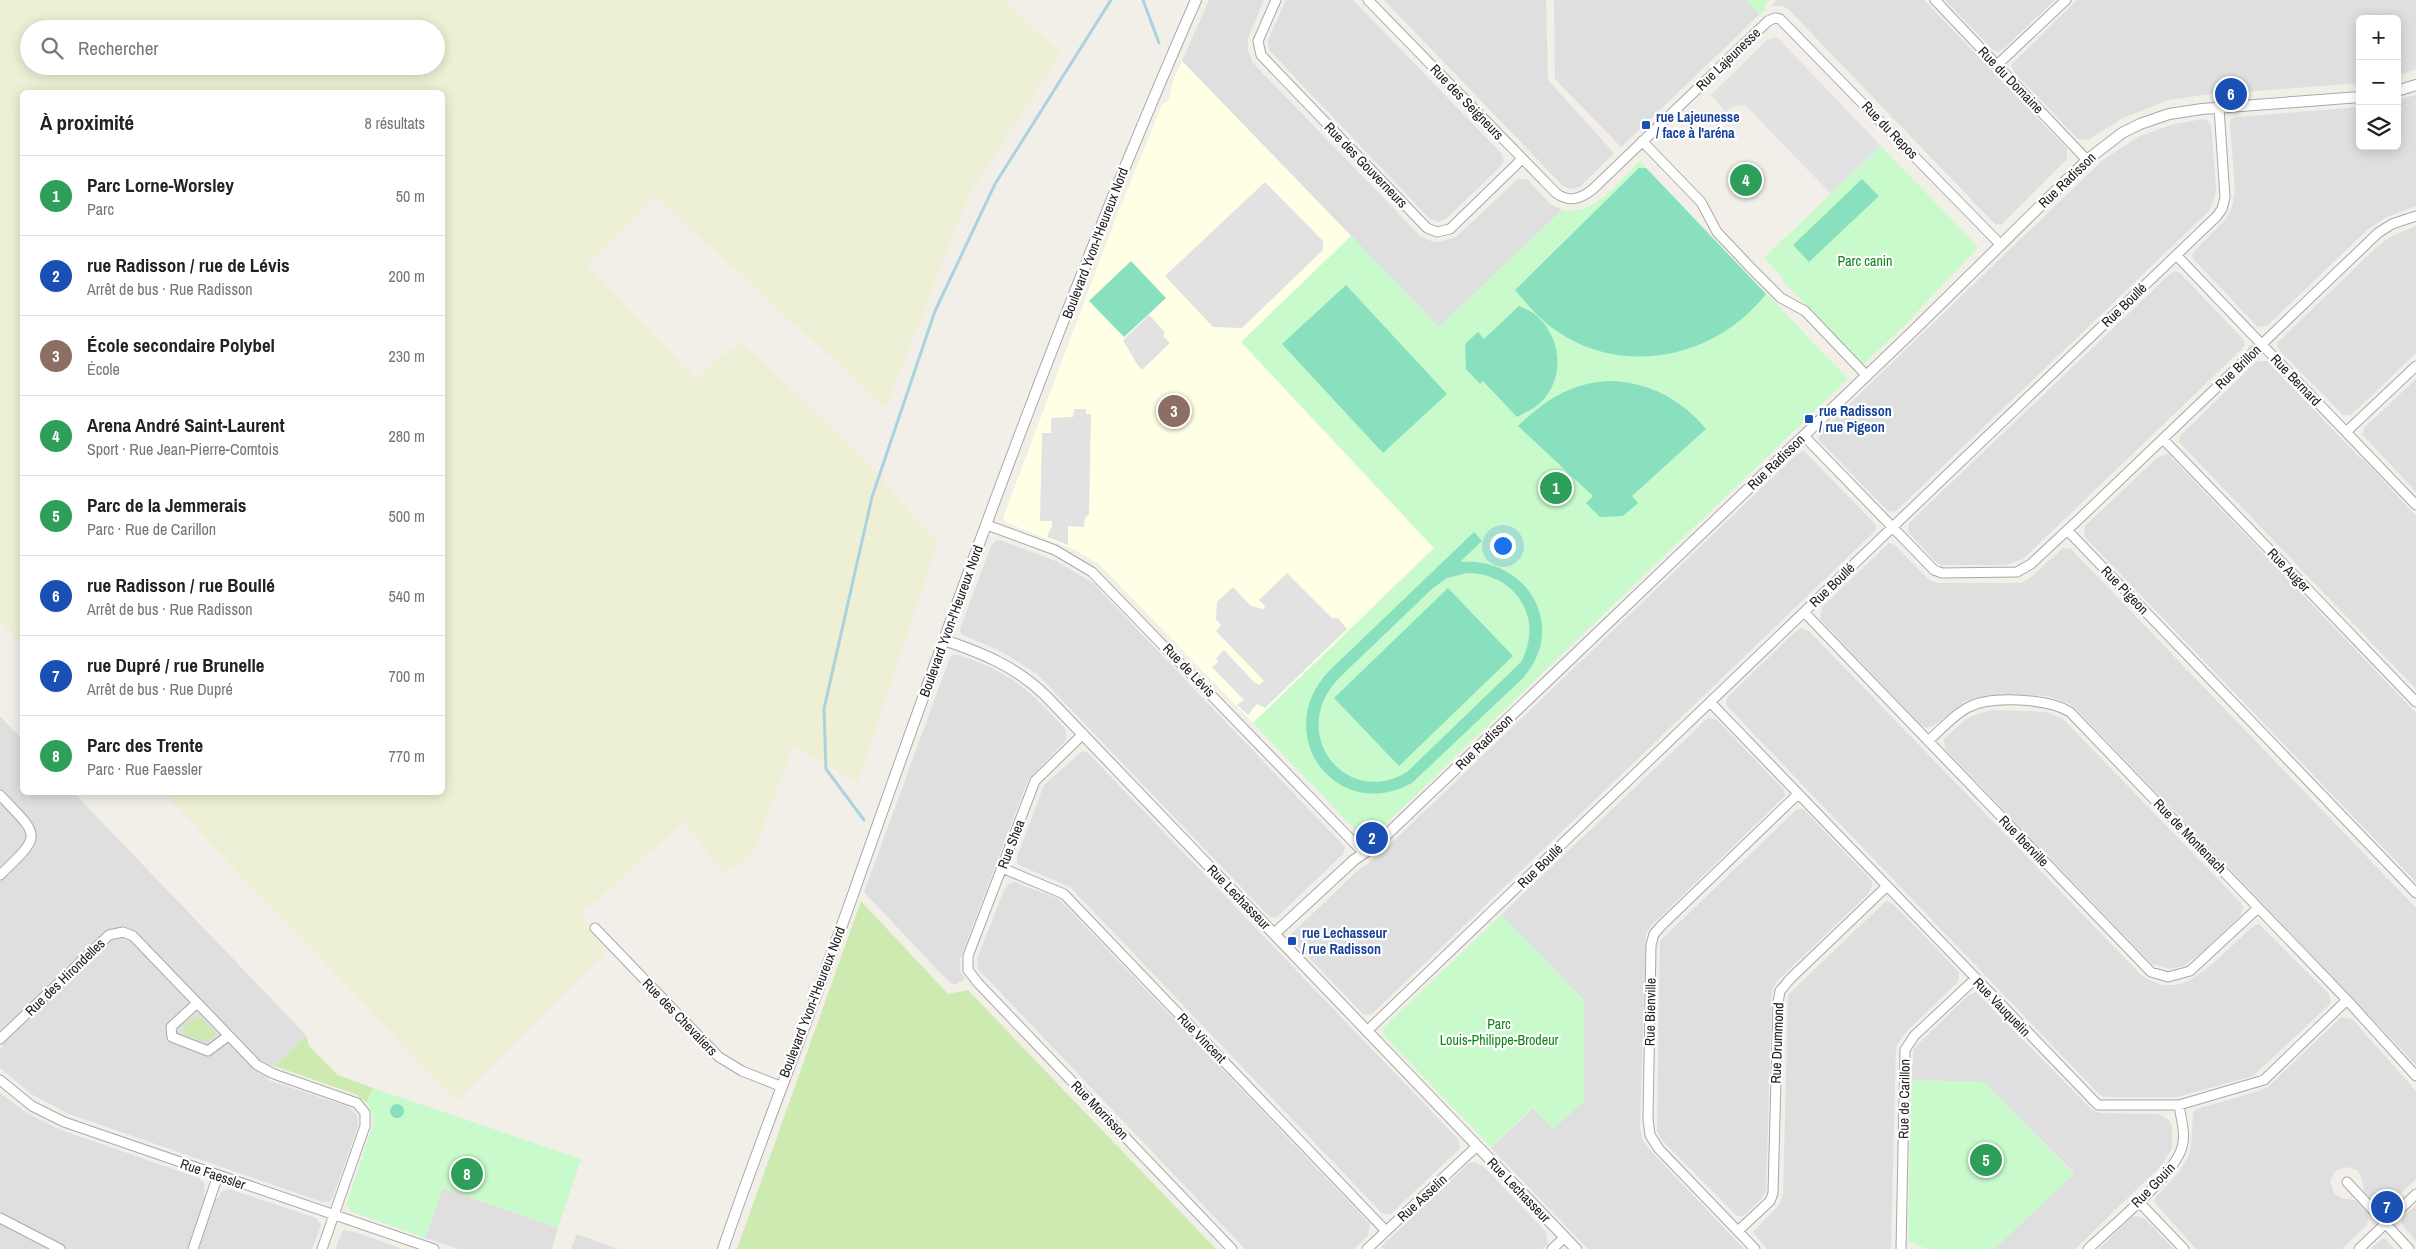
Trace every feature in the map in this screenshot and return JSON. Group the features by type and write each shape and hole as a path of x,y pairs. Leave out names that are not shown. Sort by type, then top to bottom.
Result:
{"street":[{"name":"Boulevard Yvon-l'Heureux Nord","path":"723,1249 780,1086 856,888 987,525 1121,172 1196,0"},
{"name":"Rue des Gouverneurs","path":"1276,0 1258,41 1261,55 1427,228 1437,232 1450,229 1522,159"},
{"name":"Rue des Seigneurs","path":"1368,0 1556,193 1569,199"},
{"name":"Rue du Domaine","path":"1934,0 2087,160"},
{"path":"1997,66 2066,0"},
{"name":"Rue Lajeunesse","path":"1569,199 1580,198 1593,189 1768,21 1778,18"},
{"name":"Rue du Repos","path":"1778,18 1785,21 2001,244"},
{"path":"2401,89 2416,85"},
{"name":"Rue Radisson","path":"1274,934 1354,860 1391,830 1867,376 2087,160 2118,136 2150,120 2179,112 2356,97"},
{"name":"Rue Boullé","path":"1367,1031 2216,216 2224,205 2225,188 2220,108"},
{"path":"1642,141 1701,202 1717,232 1751,268 1781,298 1805,311 1867,376"},
{"name":"Rue Brillon","path":"2067,530 2378,233 2392,224 2416,216"},
{"name":"Rue Bernard","path":"2176,255 2416,505"},
{"path":"2346,432 2416,366"},
{"path":"1804,436 1930,567 1938,572 2017,572 2031,564 2067,530"},
{"name":"Rue Auger","path":"2163,439 2416,702"},
{"name":"Rue de Lévis","path":"987,525 1055,550 1092,572 1364,853"},
{"name":"Rue Pigeon","path":"2067,530 2416,893"},
{"name":"Rue Iberville","path":"1804,612 2151,972 2168,977 2190,971 2258,908"},
{"name":"Rue Lechasseur","path":"944,640 992,658 1021,674 1045,695 1576,1249"},
{"name":"Rue de Montenach","path":"1928,741 1966,708 1977,704 1993,701 2028,702 2059,706 2078,720 2347,1000 2416,1076"},
{"name":"Rue Vauquelin","path":"1710,702 2096,1104 2102,1106 2179,1105 2264,1080 2347,1000"},
{"name":"Rue Shea","path":"968,970 968,956 1037,778 1083,734"},
{"name":"Rue Bienville","path":"1755,1249 1659,1149 1650,1135 1648,1119 1652,942 1654,934 1662,925 1798,794"},
{"path":"0,795 28,826 32,835 28,848 0,875"},
{"name":"Rue Vincent","path":"1002,868 1064,894 1386,1231"},
{"name":"Rue Drummond","path":"1738,1232 1770,1201 1773,1193 1778,1002 1780,991 1791,978 1887,886"},
{"name":"Rue des Chevaliers","path":"595,928 719,1057 742,1071 780,1086"},
{"name":"Rue des Hirondelles","path":"0,1040 106,937 116,932 123,932 133,936 228,1036 265,1070 350,1100 364,1110 365,1126 334,1215"},
{"name":"Rue Morrisson","path":"968,970 978,983 1232,1249"},
{"name":"Rue de Carillon","path":"1900,1249 1905,1050 1914,1036 1975,978"},
{"path":"197,1003 172,1027 172,1037 208,1051 228,1036"},
{"name":"Rue Faessler","path":"0,1080 22,1100 53,1118 434,1249"},
{"name":"Rue Gouin","path":"2088,1249 2171,1168 2180,1155 2184,1140 2179,1105"},
{"name":"Rue Asselin","path":"1367,1249 1476,1146"},
{"path":"193,1249 218,1176"},
{"path":"2347,1182 2409,1249"},
{"path":"2359,1249 2416,1194"},
{"path":"2138,1201 2184,1249"},
{"path":"322,1249 334,1215"},
{"path":"0,1218 60,1249"},
{"path":"1552,1249 1565,1237"}],"shaded area":[{"path":"0,0 1003,0 1062,53 970,192 886,408 655,196 587,265 696,378 741,341 867,462 937,543 858,783 793,746 754,852 724,874 684,822 581,914 606,953 457,1102 165,795 445,795 445,90 20,90 20,643 0,622"},
{"path":"1209,0 1264,0 1248,38 1248,50 1253,63 1420,236 1431,241 1440,242 1456,237 1518,179 1527,179 1550,204 1562,210 1439,327 1182,61"},
{"path":"1286,0 1353,0 1501,153 1504,159 1502,165 1447,218 1439,222 1430,219 1269,50 1268,40"},
{"path":"1384,0 1546,0 1548,80 1614,153 1580,187 1570,189 1563,186"},
{"path":"1554,0 1746,0 1760,14 1621,147 1555,79"},
{"path":"1777,0 1924,0 2067,149 2067,159 2002,224 1995,224 1789,10 1783,6 1771,6"},
{"path":"1945,0 2055,0 2003,49 1997,52"},
{"path":"2077,0 2416,0 2416,69 2401,75 2401,15 2356,15 2356,83 2203,95 2169,100 2123,118 2088,140 2078,139 2014,72 2011,65"},
{"path":"1777,37 1881,146 1831,194 1745,105 1733,106 1726,112 1711,95 1767,40"},
{"path":"1182,61 1351,236 1242,343 1434,548 1253,723 1100,565 1075,550 1007,523 1003,518 1115,220 1162,105 1169,100 1174,78"},
{"path":"2416,95 2416,206 2385,218 2367,230 2267,326 2258,327 2192,256 2194,251 2225,220 2232,207 2235,191 2231,119 2236,117 2356,107 2356,150 2401,150 2401,99"},
{"path":"2203,119 2211,125 2216,186 2215,197 2209,211 1897,510 1894,512 1888,511 1819,440 1819,433 2104,159 2140,136 2174,124"},
{"path":"1265,182 1323,241 1323,250 1242,328 1213,327 1165,276"},
{"path":"2416,226 2416,353 2351,415 2343,415 2280,351 2277,346 2278,342 2379,245 2392,236"},
{"path":"2176,271 2242,338 2245,344 2242,349 2023,559 2006,565 1941,565 1937,563 1908,532 1909,523 2171,273"},
{"path":"1149,315 1164,331 1164,337 1170,343 1142,370 1123,340"},
{"path":"2267,361 2416,516 2416,689 2179,442 2180,436 2256,362"},
{"path":"2416,379 2416,492 2362,434 2365,427"},
{"path":"1074,409 1086,409 1086,414 1091,414 1089,514 1085,518 1084,527 1068,526 1068,545 1047,537 1052,528 1052,521 1040,521 1042,433 1051,433 1051,418 1073,417"},
{"path":"1804,451 1875,524 1876,530 1372,1014 1364,1015 1297,945 1290,935 1355,873 1378,856 1797,454"},
{"path":"2168,454 2416,713 2416,882 2084,536 2085,526 2158,457"},
{"path":"1000,540 1058,562 1093,583 1345,847 1343,854 1277,917 1273,918 1268,915 1037,674 1004,653 961,634 960,629 991,546"},
{"path":"1889,543 1895,545 1929,580 1937,583 2021,583 2030,578 2063,548 2071,549 2416,908 2416,1065 2215,853 2076,709 2068,703 2047,696 1989,695 1965,701 1933,726 1926,728 1920,724 1820,619 1822,607"},
{"path":"1287,573 1332,618 1338,618 1347,629 1265,708 1257,704 1248,715 1237,705 1244,700 1212,667 1218,662 1216,658 1224,650 1255,683 1259,685 1264,681 1216,631 1221,625 1216,619 1217,602 1233,587 1251,606 1264,609 1265,606 1259,600"},
{"path":"1802,628 1809,631 2143,977 2162,985 2176,985 2189,981 2213,964 2254,925 2259,924 2329,994 2331,1001 2329,1005 2253,1076 2177,1097 2106,1097 2100,1095 1726,705 1727,698 1795,632"},
{"path":"953,655 959,655 988,666 1013,680 1031,694 1064,727 1066,733 1066,740 1028,780 960,959 960,970 965,979 955,985 949,982 864,892 949,660"},
{"path":"1994,710 2047,712 2063,719 2241,903 2243,908 2241,915 2184,966 2171,969 2152,964 1945,749 1944,739 1965,720 1977,714"},
{"path":"0,716 20,737 20,795 76,795 306,1035 274,1066 268,1080 349,1107 357,1115 358,1126 333,1197 329,1202 322,1202 69,1114 31,1094 0,1068 0,1050 3,1046 0,1042"},
{"path":"1708,718 1716,719 1784,790 1785,796 1646,933 1640,1127 1642,1139 1650,1150 1744,1249 1588,1249 1491,1148 1533,1108 1553,1129 1584,1101 1584,1000 1501,915"},
{"path":"1082,751 1087,752 1458,1139 1460,1146 1458,1150 1391,1214 1384,1214 1379,1210 1070,887 1019,865 1017,857 1044,785"},
{"path":"1797,809 1803,809 1872,881 1872,886 1868,894 1777,981 1772,990 1766,1191 1761,1199 1743,1216 1737,1216 1661,1139 1657,1131 1660,941"},
{"path":"1015,882 1059,899 1370,1224 1368,1236 1354,1249 1245,1249 978,969 977,959 1004,890 1008,884"},
{"path":"1886,901 1892,903 1959,972 1957,983 1904,1034 1896,1047 1891,1249 1767,1249 1753,1232 1779,1205 1783,1196 1788,995"},
{"path":"1976,992 2092,1110 2100,1113 2159,1114 2169,1120 2172,1126 2172,1148 2162,1165 2075,1249 1994,1249 2074,1173 1984,1082 1911,1080 1914,1048 1969,995"},
{"path":"2341,1017 2352,1019 2416,1091 2416,1179 2388,1206 2382,1207 2377,1205 2364,1192 2362,1179 2357,1170 2346,1167 2335,1171 2330,1181 2334,1193 2341,1198 2355,1200 2367,1212 2369,1219 2366,1226 2342,1249 2196,1249 2154,1202 2188,1158 2191,1145 2193,1113 2196,1109 2256,1092 2269,1086"},
{"path":"0,1093 27,1113 61,1130 199,1178 205,1184 204,1195 217,1199 221,1192 229,1189 316,1218 321,1225 312,1249 0,1249"},
{"path":"1475,1162 1484,1167 1546,1232 1548,1244 1542,1249 1383,1249 1381,1247 1469,1163"},
{"path":"443,1188 558,1228 552,1249 458,1249 425,1238"},
{"path":"2416,1205 2416,1241 2401,1223 2403,1216"},
{"path":"2137,1216 2145,1219 2174,1249 2099,1249 2132,1217"},
{"path":"343,1230 355,1232 403,1249 335,1249"},
{"path":"577,1234 618,1249 571,1249"},
{"path":"2382,1239 2385,1239 2395,1249 2370,1249"}],"green space":[{"path":"1746,0 1770,0 1764,5 1766,9 1760,14"},
{"name":"Parc canin","path":"1881,146 1978,247 1906,324 1863,365 1783,281 1783,278 1764,258"},
{"path":"1640,161 1848,379 1371,838 1365,840 1253,723 1434,548 1241,342 1351,236 1439,327 1562,210 1574,211 1595,203 1615,187"},
{"path":"1639,168 1646,168 1766,294 1745,316 1722,333 1695,346 1667,354 1638,357 1610,354 1582,345 1549,326 1515,290"},
{"path":"1862,179 1879,196 1809,262 1793,245"},
{"path":"1131,261 1166,298 1124,337 1089,301"},
{"path":"1346,285 1447,394 1383,453 1282,344"},
{"path":"1519,306 1536,315 1545,325 1552,337 1558,362 1552,387 1544,398 1534,408 1517,417 1483,381 1480,384 1466,369 1465,344 1478,332 1484,339"},
{"path":"1609,381 1638,385 1663,394 1686,409 1706,429 1632,496 1638,503 1623,516 1600,517 1586,503 1593,496 1518,426 1538,408 1559,394 1583,385"},
{"path":"1474,532 1482,541 1460,562 1484,563 1504,570 1521,582 1534,598 1541,617 1542,637 1536,658 1523,678 1412,783 1384,793 1358,792 1336,782 1319,766 1309,744 1306,720 1313,694 1330,670","holes":["1467,573 1484,575 1499,581 1512,590 1521,601 1527,615 1529,630 1528,646 1521,662 1407,772 1384,781 1363,781 1345,773 1330,759 1321,742 1319,721 1324,699 1339,678 1433,588 1447,578"]},
{"path":"1448,588 1513,656 1399,766 1334,698"},
{"path":"861,901 948,994 968,990 1216,1249 737,1249"},
{"name":"Parc Louis-Philippe-Brodeur","path":"1501,915 1584,1000 1584,1101 1553,1129 1532,1108 1491,1147 1385,1037 1383,1031 1384,1027"},
{"path":"193,1018 201,1018 214,1031 214,1038 206,1042 185,1035 183,1028"},
{"path":"306,1035 309,1046 338,1075 373,1088 367,1103 355,1094 274,1066"},
{"path":"1911,1080 1984,1082 2074,1174 1994,1249 1927,1249 1908,1241"},
{"path":"373,1088 581,1159 558,1228 443,1188 425,1238 350,1211 347,1203 372,1128 373,1116 367,1103"},
{"path":"394,1104 400,1104 404,1111 400,1118 394,1118 390,1114 390,1108"}],"waterway":[{"path":"864,820 826,769 824,709 872,497 935,311 995,184 1111,0"},
{"path":"1143,0 1159,43"}],"place":[{"name":"rue Radisson / rue Boullé","path":"2231,94"},
{"name":"rue Lajeunesse / face à l'aréna","path":"1646,125"},
{"name":"Arena André Saint-Laurent","path":"1746,180"},
{"name":"École secondaire Polybel","path":"1174,411"},
{"name":"rue Radisson / rue Pigeon","path":"1809,419"},
{"name":"Parc Lorne-Worsley","path":"1556,488"},
{"name":"rue Radisson / rue de Lévis","path":"1372,838"},
{"name":"rue Lechasseur / rue Radisson","path":"1292,941"},
{"name":"Parc de la Jemmerais","path":"1986,1160"},
{"name":"Parc des Trente","path":"467,1174"},
{"name":"rue Dupré / rue Brunelle","path":"2387,1207"}]}
